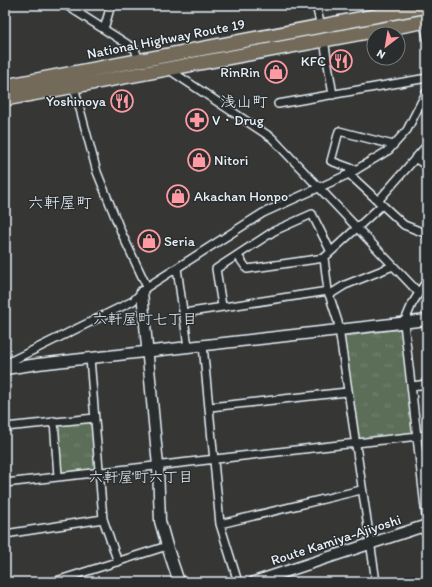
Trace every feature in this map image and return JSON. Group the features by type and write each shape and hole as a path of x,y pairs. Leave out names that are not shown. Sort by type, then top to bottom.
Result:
{"highway":[{"name":"National Highway Route 19","path":"5,86 321,27 423,6"},
{"path":"5,100 426,21"}],"street":[{"path":"66,5 135,49 139,61"},
{"path":"104,29 111,5"},
{"path":"316,5 321,27"},
{"path":"426,21 427,38"},
{"path":"324,40 333,95"},
{"path":"168,70 272,138 418,292"},
{"path":"278,104 427,78"},
{"path":"74,87 98,172 145,290 147,352 158,466 160,521 166,546 179,582"},
{"path":"5,364 133,301 145,290 262,213 349,174 389,150 407,130 427,91"},
{"path":"356,170 331,161 339,131 394,145"},
{"path":"376,582 361,490 340,331 329,293 324,258 330,250 357,228 380,203 427,145"},
{"path":"415,158 427,166"},
{"path":"349,174 404,225 427,234"},
{"path":"222,306 216,269 274,231 312,214 330,250"},
{"path":"238,256 247,269 324,258"},
{"path":"184,313 222,306 329,293 393,266"},
{"path":"178,268 188,347"},
{"path":"425,528 412,386 404,323 418,292 427,280"},
{"path":"5,369 427,320"},
{"path":"203,345 220,524 238,582"},
{"path":"90,358 103,519 118,562"},
{"path":"412,386 427,384"},
{"path":"210,407 348,392"},
{"path":"5,427 95,418"},
{"path":"54,421 58,476"},
{"path":"5,483 427,435"},
{"path":"220,524 361,490"},
{"path":"5,534 103,519"},
{"name":"Route Kamiya-Ajiyoshi","path":"254,582 425,528"},
{"path":"54,582 166,546"},
{"path":"422,582 427,579"}],"green space":[{"path":"427,14 5,94 5,92"},
{"path":"402,329 413,431 411,433 361,439 358,437 344,336"},
{"path":"90,420 92,423 96,466 94,470 64,473 61,471 57,427 60,423"}],"place":[{"name":"KFC","path":"341,61"},
{"name":"RinRin","path":"276,72"},
{"name":"Yoshinoya","path":"122,101"},
{"name":"V・Drug","path":"197,120"},
{"name":"Nitori","path":"199,160"},
{"name":"Akachan Honpo","path":"178,196"},
{"name":"Seria","path":"149,241"}],"district":[{"name":"浅山町","path":"244,101"},
{"name":"六軒屋町","path":"60,202"},
{"name":"六軒屋町七丁目","path":"145,319"},
{"name":"六軒屋町六丁目","path":"141,477"}]}
